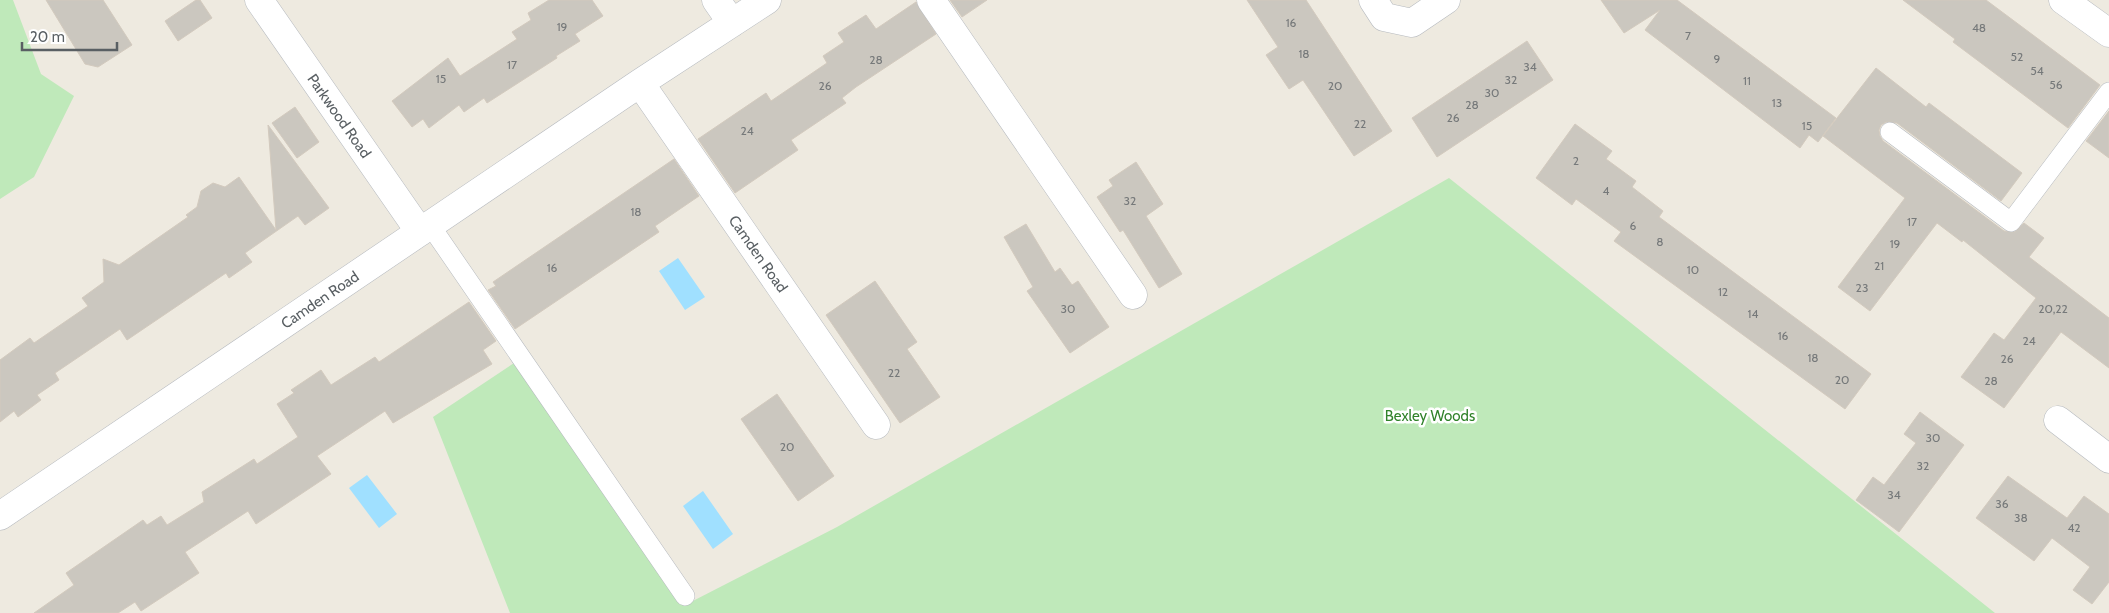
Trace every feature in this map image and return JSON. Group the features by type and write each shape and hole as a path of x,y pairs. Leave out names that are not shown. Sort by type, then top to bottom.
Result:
{"street":[{"name":"Parkwood Road","path":"259,0 425,229"},
{"path":"716,0 732,23"},
{"name":"Camden Road","path":"0,516 640,83 767,0"},
{"path":"931,0 1133,295"},
{"path":"1373,0 1384,17 1412,23 1446,0"},
{"path":"2063,0 2109,33"},
{"name":"Camden Road","path":"640,83 876,424"},
{"path":"2058,420 2109,458"}],"lane":[{"path":"1890,132 2011,222 2109,92"},
{"path":"425,229 685,596"}],"green space":[{"path":"0,0 13,0 41,74 74,96 34,177 0,199"},
{"name":"Bexley Woods","path":"1449,178 1995,613 510,613 433,417 523,357 685,605 837,527"}],"water":[{"path":"678,258 705,297 685,310 659,271"},
{"path":"367,475 397,514 379,528 349,488"},
{"path":"703,491 733,534 713,549 683,506"}],"building":[{"path":"46,0 103,0 132,45 98,67 85,64"},
{"path":"196,0 200,0 212,18 178,41 165,21"},
{"path":"549,0 592,0 603,16 575,34 580,41 487,103 484,98 464,112 459,105 429,128 423,119 412,127 392,101 448,58 460,76 517,39 512,32 531,20 528,13"},
{"path":"950,0 987,0 962,17"},
{"path":"1247,0 1306,0 1392,131 1354,156 1303,80 1289,89 1266,55 1278,47"},
{"path":"1601,0 1677,0 1836,118 1818,142 1809,135 1800,148 1645,30 1660,10 1624,33"},
{"path":"1903,0 1986,0 2100,85 2068,128 1953,42 1955,39"},
{"path":"916,2 936,34 842,98 846,103 791,140 798,150 735,193 698,139 766,93 771,101 827,63 823,56 844,42 838,33 866,15 876,29"},
{"path":"1527,41 1553,80 1437,157 1412,118"},
{"path":"1876,68 1926,107 1929,103 2022,173 2001,201 1897,123 1886,122 1881,125 1879,130 1883,141 2004,231 2015,232 2024,223 2044,238 2029,257 2109,318 2109,368 2061,332 2004,408 1961,377 1994,333 2004,340 2036,298 1963,240 1962,242 1937,223 1870,311 1838,287 1905,198 1823,136"},
{"path":"295,107 319,142 297,158 272,123"},
{"path":"2109,111 2109,158 2086,141"},
{"path":"1575,124 1612,151 1606,159 1636,181 1632,187 1663,211 1659,217 1871,374 1845,409 1614,241 1621,232 1576,199 1572,205 1536,178"},
{"path":"268,125 329,208 305,225 298,216 245,253 252,262 229,278 226,273 127,340 120,329 55,373 59,380 37,395 41,400 18,417 14,411 0,422 0,360 30,338 34,343 88,306 82,298 104,282 103,259 119,265 188,217 186,215 197,207 201,191 213,183 225,187 239,177 276,230"},
{"path":"674,159 699,196 655,226 659,232 515,329 488,290 496,286 493,282"},
{"path":"1136,162 1163,204 1146,216 1182,274 1159,288 1123,230 1120,232 1097,197 1113,186 1109,180"},
{"path":"1026,224 1055,272 1060,268 1072,285 1078,281 1109,327 1070,353 1027,291 1033,287 1004,237"},
{"path":"875,281 917,342 907,349 940,397 900,423 826,315"},
{"path":"469,302 496,341 483,350 492,364 393,423 385,411 317,456 331,474 256,524 248,511 185,552 199,573 141,611 135,602 118,613 34,613 74,585 66,573 143,520 147,525 161,516 167,525 204,502 202,492 254,459 257,464 298,437 277,404 294,393 291,390 321,370 331,385 375,357 379,362"},
{"path":"777,394 834,476 798,501 741,419"},
{"path":"1920,412 1964,445 1899,532 1856,500 1873,477 1884,485 1916,443 1904,434"},
{"path":"2008,476 2067,518 2084,496 2109,514 2109,582 2092,604 2073,590 2090,567 2052,538 2034,561 1976,518"}]}
